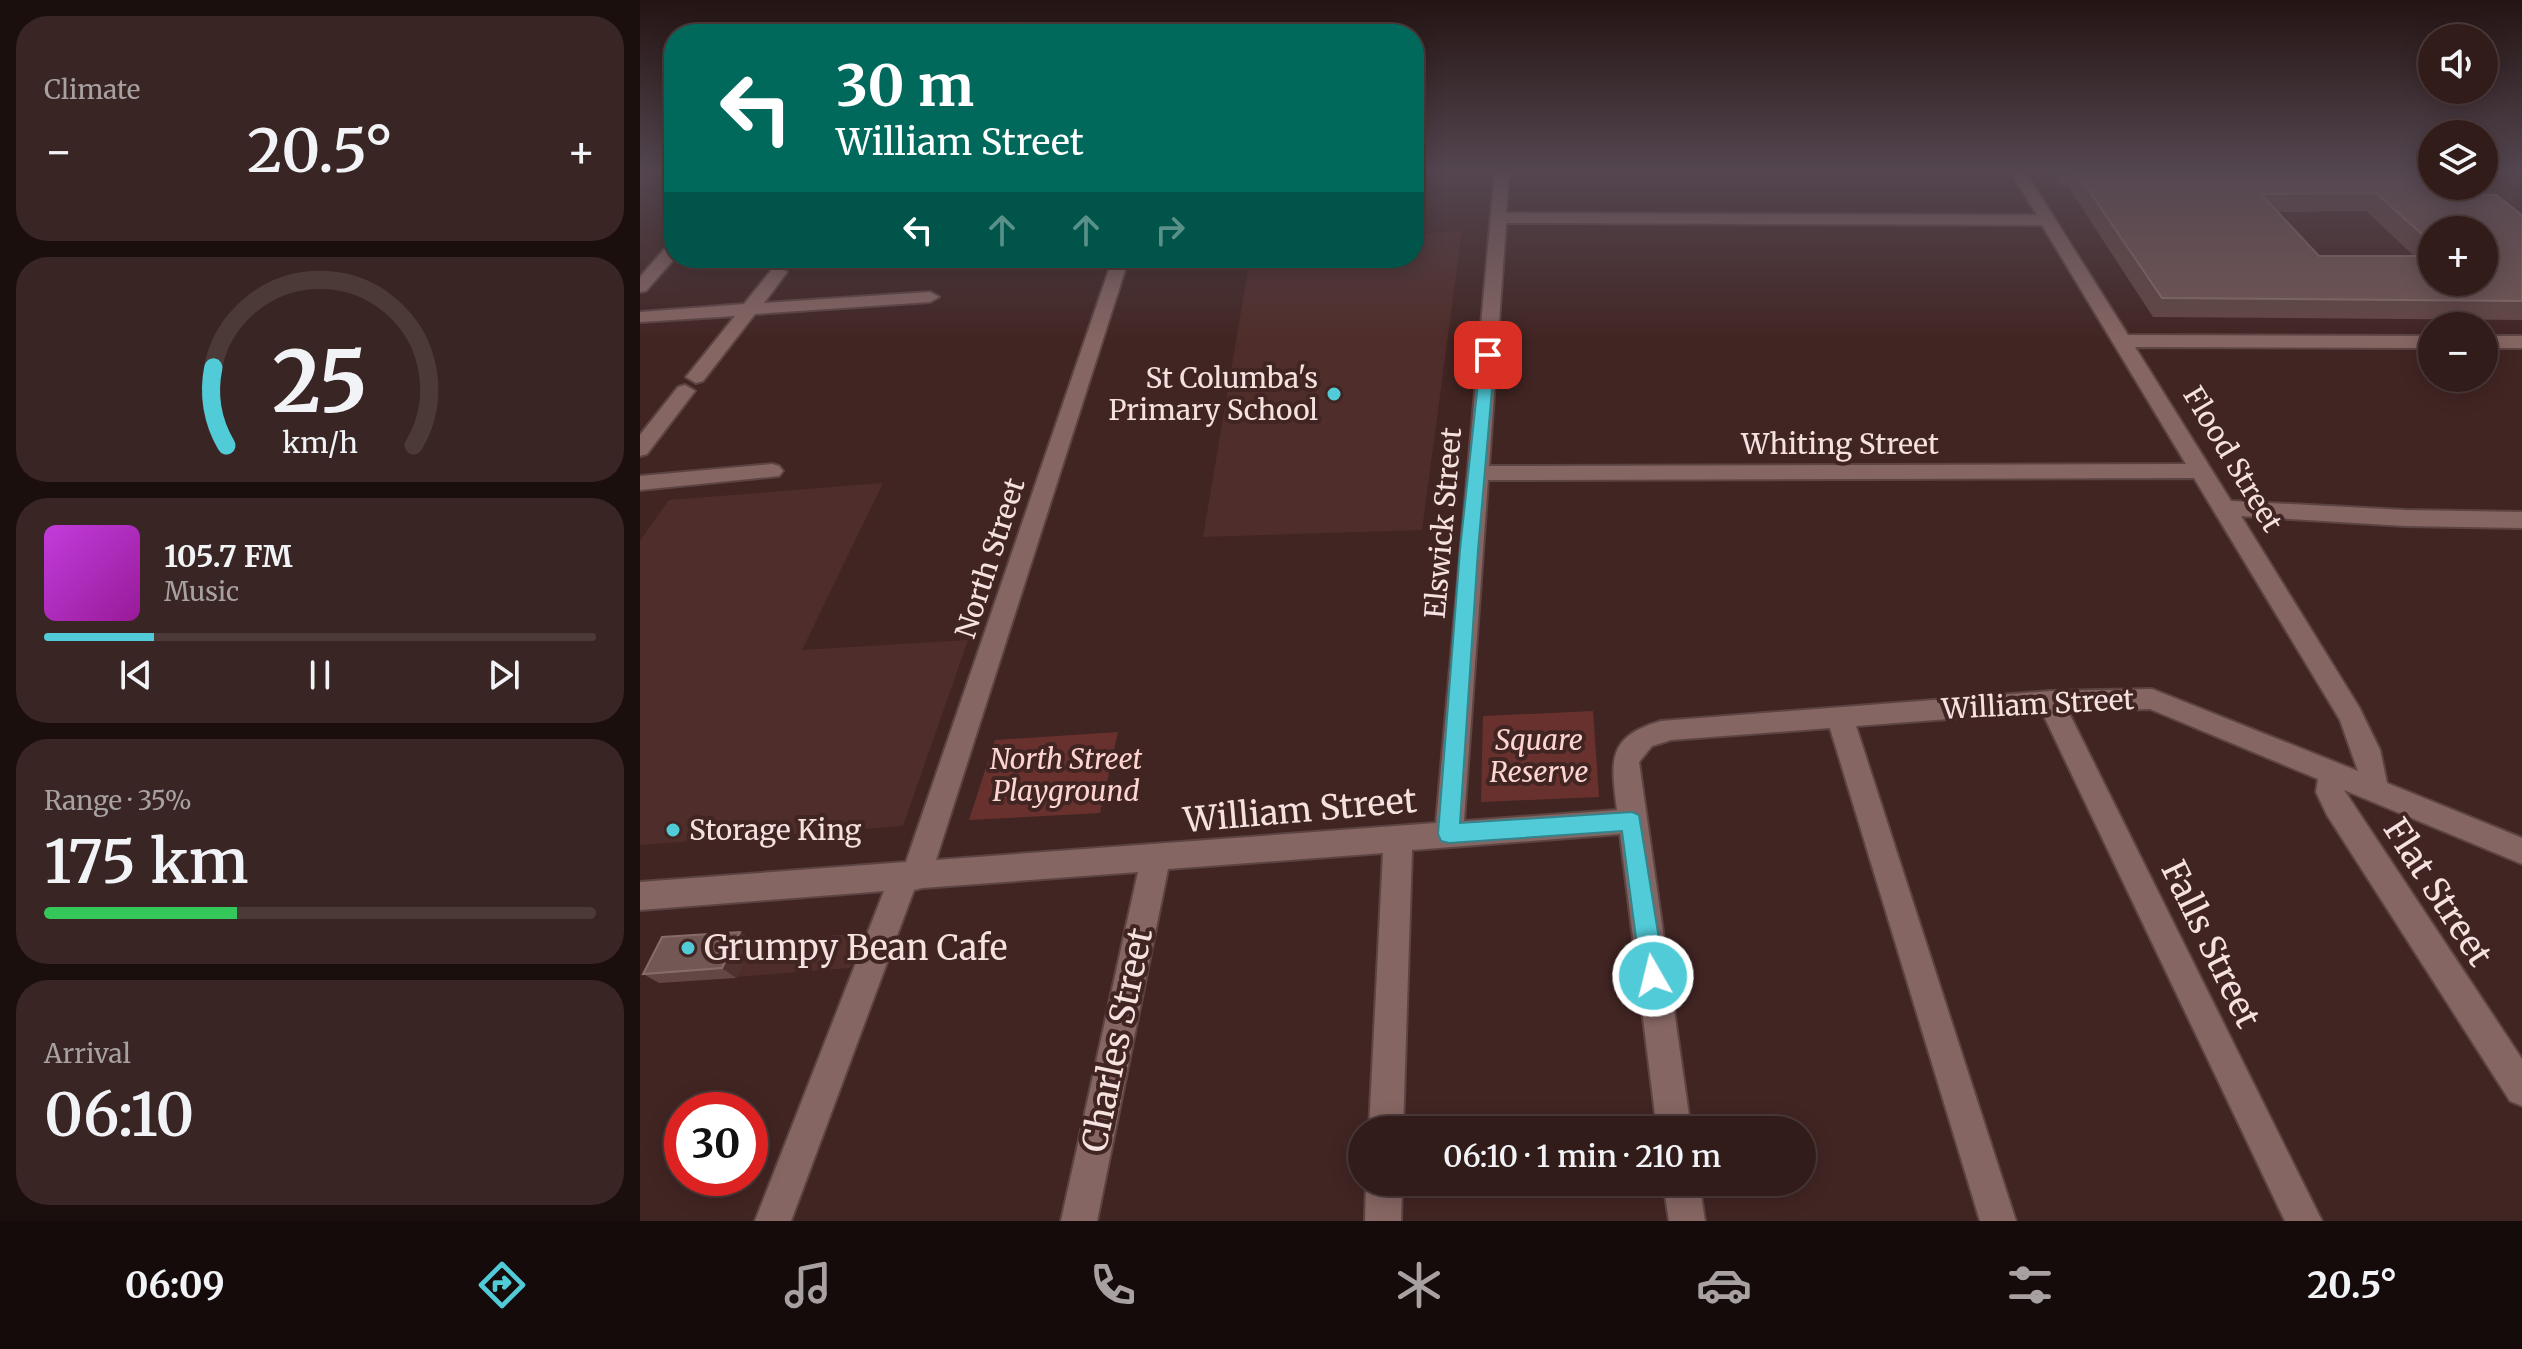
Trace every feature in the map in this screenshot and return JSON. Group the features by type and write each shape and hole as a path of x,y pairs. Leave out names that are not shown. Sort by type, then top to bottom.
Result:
{"street":[{"name":"Elswick Street","path":"1449,834 1469,550 1498,227"},
{"name":"Flood Street","path":"2052,227 2350,714 2373,766 2373,789"},
{"path":"640,287 664,260"},
{"name":"North Street","path":"773,1221 910,877 1118,268"},
{"path":"640,449 779,272"},
{"path":"640,317 930,297"},
{"path":"2123,341 2418,342"},
{"path":"2498,342 2522,342"},
{"path":"640,483 772,471"},
{"name":"Whiting Street","path":"1478,473 2203,471"},
{"path":"2225,508 2522,520"},
{"name":"William Street","path":"644,902 910,877 1632,821 1625,762 1629,751 1645,736 1669,729 2050,701 2143,698 2161,701 2522,851"},
{"name":"Falls Street","path":"2050,701 2304,1221"},
{"path":"1840,716 1998,1221"},
{"name":"Flat Street","path":"2332,772 2330,792 2337,806 2508,1053 2522,1089"},
{"path":"1632,821 1672,1116"},
{"path":"1387,1116 1398,838"},
{"name":"Charles Street","path":"1079,1221 1155,859"},
{"path":"1383,1221 1384,1196"},
{"path":"1683,1196 1687,1221"}],"shaded area":[{"name":"St Columba's Primary School","path":"1462,231 1422,530 1203,537 1248,268 1424,268 1424,233"},
{"path":"883,483 802,650 968,640 903,826 640,845 640,541 669,500"},
{"path":"864,933 850,968 659,983 677,947"}],"green space":[{"name":"Square Reserve","path":"1593,711 1599,797 1481,802 1483,716"},
{"name":"North Street Playground","path":"1118,732 1100,813 969,820 995,740"}],"building":[{"path":"2114,227 2292,227 2319,256 2418,256 2418,296 2498,296 2498,227 2522,227 2522,301 2162,298"},
{"path":"740,932 722,968 643,974 662,937"}],"place":[{"name":"St Columba's Primary School","path":"1334,394"},
{"name":"Storage King","path":"673,830"},
{"name":"Grumpy Bean Cafe","path":"688,948"}],"route":[{"path":"1488,355 1469,550 1449,834 1632,821 1653,976"}]}
